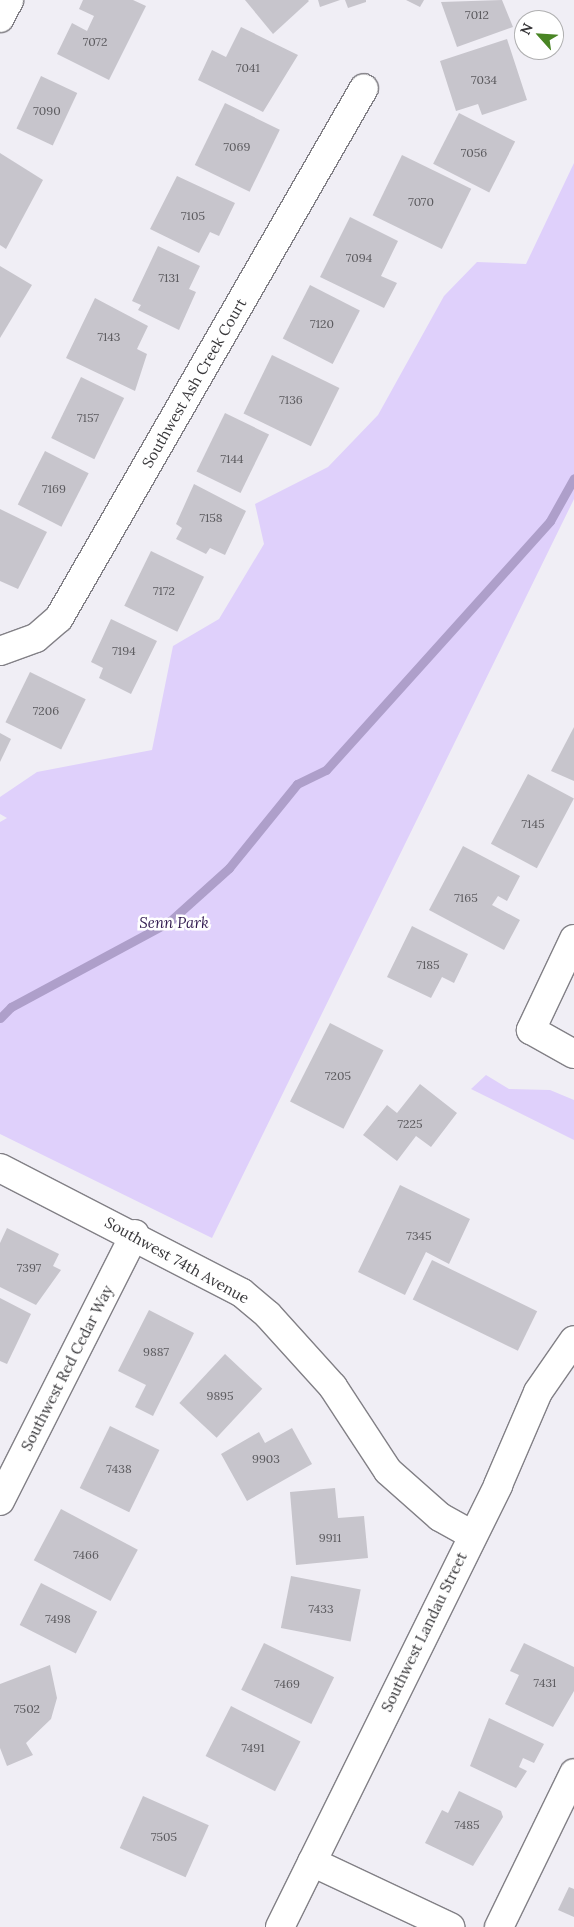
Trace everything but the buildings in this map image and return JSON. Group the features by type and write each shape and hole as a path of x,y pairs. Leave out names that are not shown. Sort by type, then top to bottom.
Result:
{"street":[{"path":"0,18 10,0"},
{"name":"Southwest Ash Creek Court","path":"0,652 36,638 59,618 364,88"},
{"path":"574,940 531,1030 574,1054"},
{"name":"Southwest 74th Avenue","path":"0,1168 135,1234 242,1293 268,1314 333,1387 388,1470 440,1517 471,1534"},
{"name":"Southwest Red Cedar Way","path":"0,1501 135,1234"},
{"name":"Southwest Landau Street","path":"280,1927 538,1392 574,1340"},
{"path":"499,1927 574,1773"},
{"path":"312,1862 450,1927"}],"green space":[{"name":"Senn Park","path":"574,163 574,499 212,1238 0,1134 0,822 7,818 0,814 0,797 37,772 152,750 173,646 219,619 264,544 255,504 328,467 378,415 444,296 477,262 526,264"},
{"path":"486,1075 509,1089 550,1090 574,1100 574,1140 471,1089"}],"waterway":[{"path":"0,1018 11,1007 169,922 229,868 297,784 326,770 550,521 574,478"}]}
